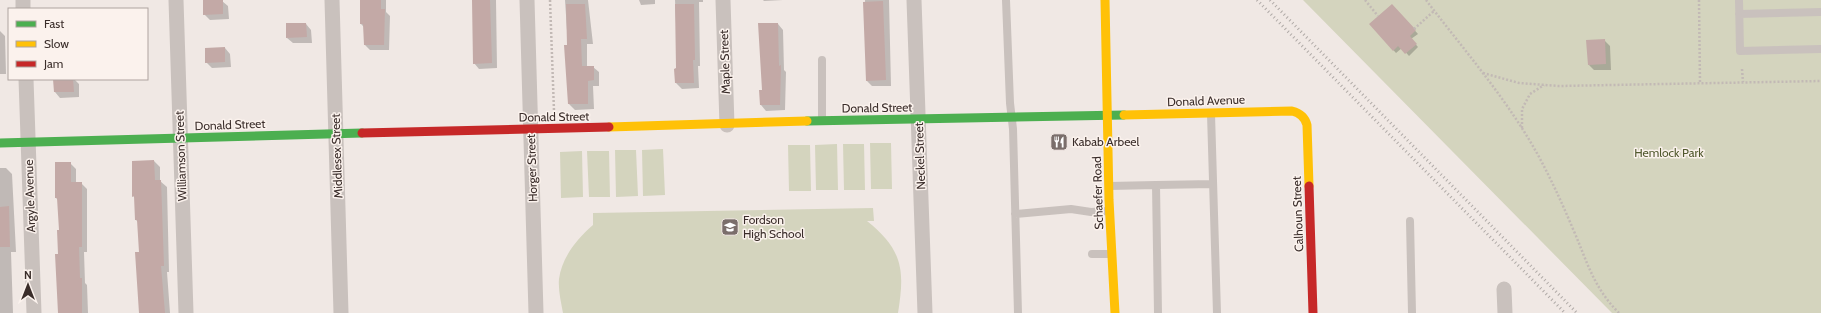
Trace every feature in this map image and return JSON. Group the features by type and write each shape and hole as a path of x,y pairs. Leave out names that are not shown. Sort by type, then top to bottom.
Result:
{"street":[{"name":"Williamson Street","path":"176,0 186,313"},
{"name":"Middlesex Street","path":"332,0 341,313"},
{"name":"Horger Street","path":"527,0 536,313"},
{"name":"Maple Street","path":"723,0 727,125"},
{"name":"Neckel Street","path":"914,0 925,313"},
{"name":"Schaefer Road","path":"1105,0 1109,186 1115,313"},
{"name":"Argyle Avenue","path":"26,80 34,313"},
{"name":"Donald Avenue","path":"1108,116 1292,110 1304,116"},
{"name":"Donald Street","path":"0,143 919,119 1108,116"},
{"name":"Calhoun Street","path":"1304,116 1307,125 1313,313"},
{"path":"1504,289 1505,313"}],"lane":[{"path":"1006,0 1010,103 1012,117 1018,313"},
{"path":"1739,0 1740,51 1821,49"},
{"path":"1739,14 1821,12"},
{"path":"822,60 822,122"},
{"path":"1211,113 1217,313"},
{"path":"1109,186 1213,184"},
{"path":"1156,185 1158,313"},
{"path":"1015,214 1071,210 1090,212 1110,211"},
{"path":"1410,221 1412,313"},
{"path":"1092,254 1113,254"}],"path":[{"path":"550,0 554,116"},
{"path":"1365,0 1378,16"},
{"path":"1426,0 1504,100 1522,128 1561,200 1594,281 1608,302 1619,313"},
{"path":"1699,0 1700,83"},
{"path":"1414,29 1434,11"},
{"path":"1742,69 1743,82"},
{"path":"1482,73 1519,83 1545,85 1821,81"},
{"path":"1522,128 1522,109 1530,94 1545,85"}],"green space":[{"name":"Hemlock Park","path":"1303,0 1821,0 1821,313 1612,313"},
{"path":"870,143 891,143 892,189 871,189"},
{"path":"837,144 838,190 816,190 815,145"},
{"path":"843,144 864,144 865,190 844,190"},
{"path":"788,145 810,145 811,191 789,191"},
{"path":"663,149 665,195 643,196 642,150"},
{"path":"615,150 636,150 638,196 616,197"},
{"path":"582,151 583,197 561,198 560,152"},
{"path":"587,151 609,151 610,197 589,197"},
{"path":"873,208 874,221 867,221 888,242 899,262 901,285 898,313 563,313 559,279 563,263 576,242 593,225 593,213"}],"building":[{"path":"203,0 223,0 223,14 203,15"},
{"path":"360,0 381,0 381,9 385,9 384,45 364,45 363,24 360,24"},
{"path":"472,0 490,0 492,63 473,64"},
{"path":"883,1 886,80 866,81 863,2"},
{"path":"566,4 585,4 587,39 581,39 582,66 594,66 594,80 588,81 588,104 568,104 564,45 567,45"},
{"path":"675,4 694,4 694,83 675,83"},
{"path":"1392,4 1416,30 1410,36 1417,44 1405,54 1398,46 1393,51 1369,24"},
{"path":"286,23 306,23 307,37 286,38"},
{"path":"758,23 778,23 779,66 781,65 780,105 760,105 759,90 762,90"},
{"path":"1605,39 1606,64 1588,65 1586,40"},
{"path":"225,47 225,62 205,63 205,48"},
{"path":"53,80 73,80 74,92 54,92"},
{"path":"154,160 155,180 161,180 164,266 161,266 165,313 139,313 135,252 139,252 134,196 132,197 132,161"},
{"path":"55,162 71,162 71,182 82,182 82,247 79,247 80,278 82,278 82,313 58,313 55,254 58,254 57,230 59,230 57,198 55,198"},
{"path":"9,206 10,247 0,247 0,207"}],"railway":[{"path":"1257,0 1565,313"},
{"path":"1270,0 1577,313"}],"traffic: fast":[{"path":"807,121 1124,115"},
{"path":"0,143 362,133"}],"traffic: slow":[{"path":"1105,0 1109,200 1115,313"},
{"path":"1124,115 1295,112 1300,114 1307,125 1309,186"},
{"path":"609,127 807,121"}],"traffic: jam":[{"path":"362,133 609,127"},
{"path":"1309,186 1313,313"}],"place":[{"name":"Kabab Arbeel","path":"1059,142"},
{"name":"Fordson High School","path":"730,227"}]}
